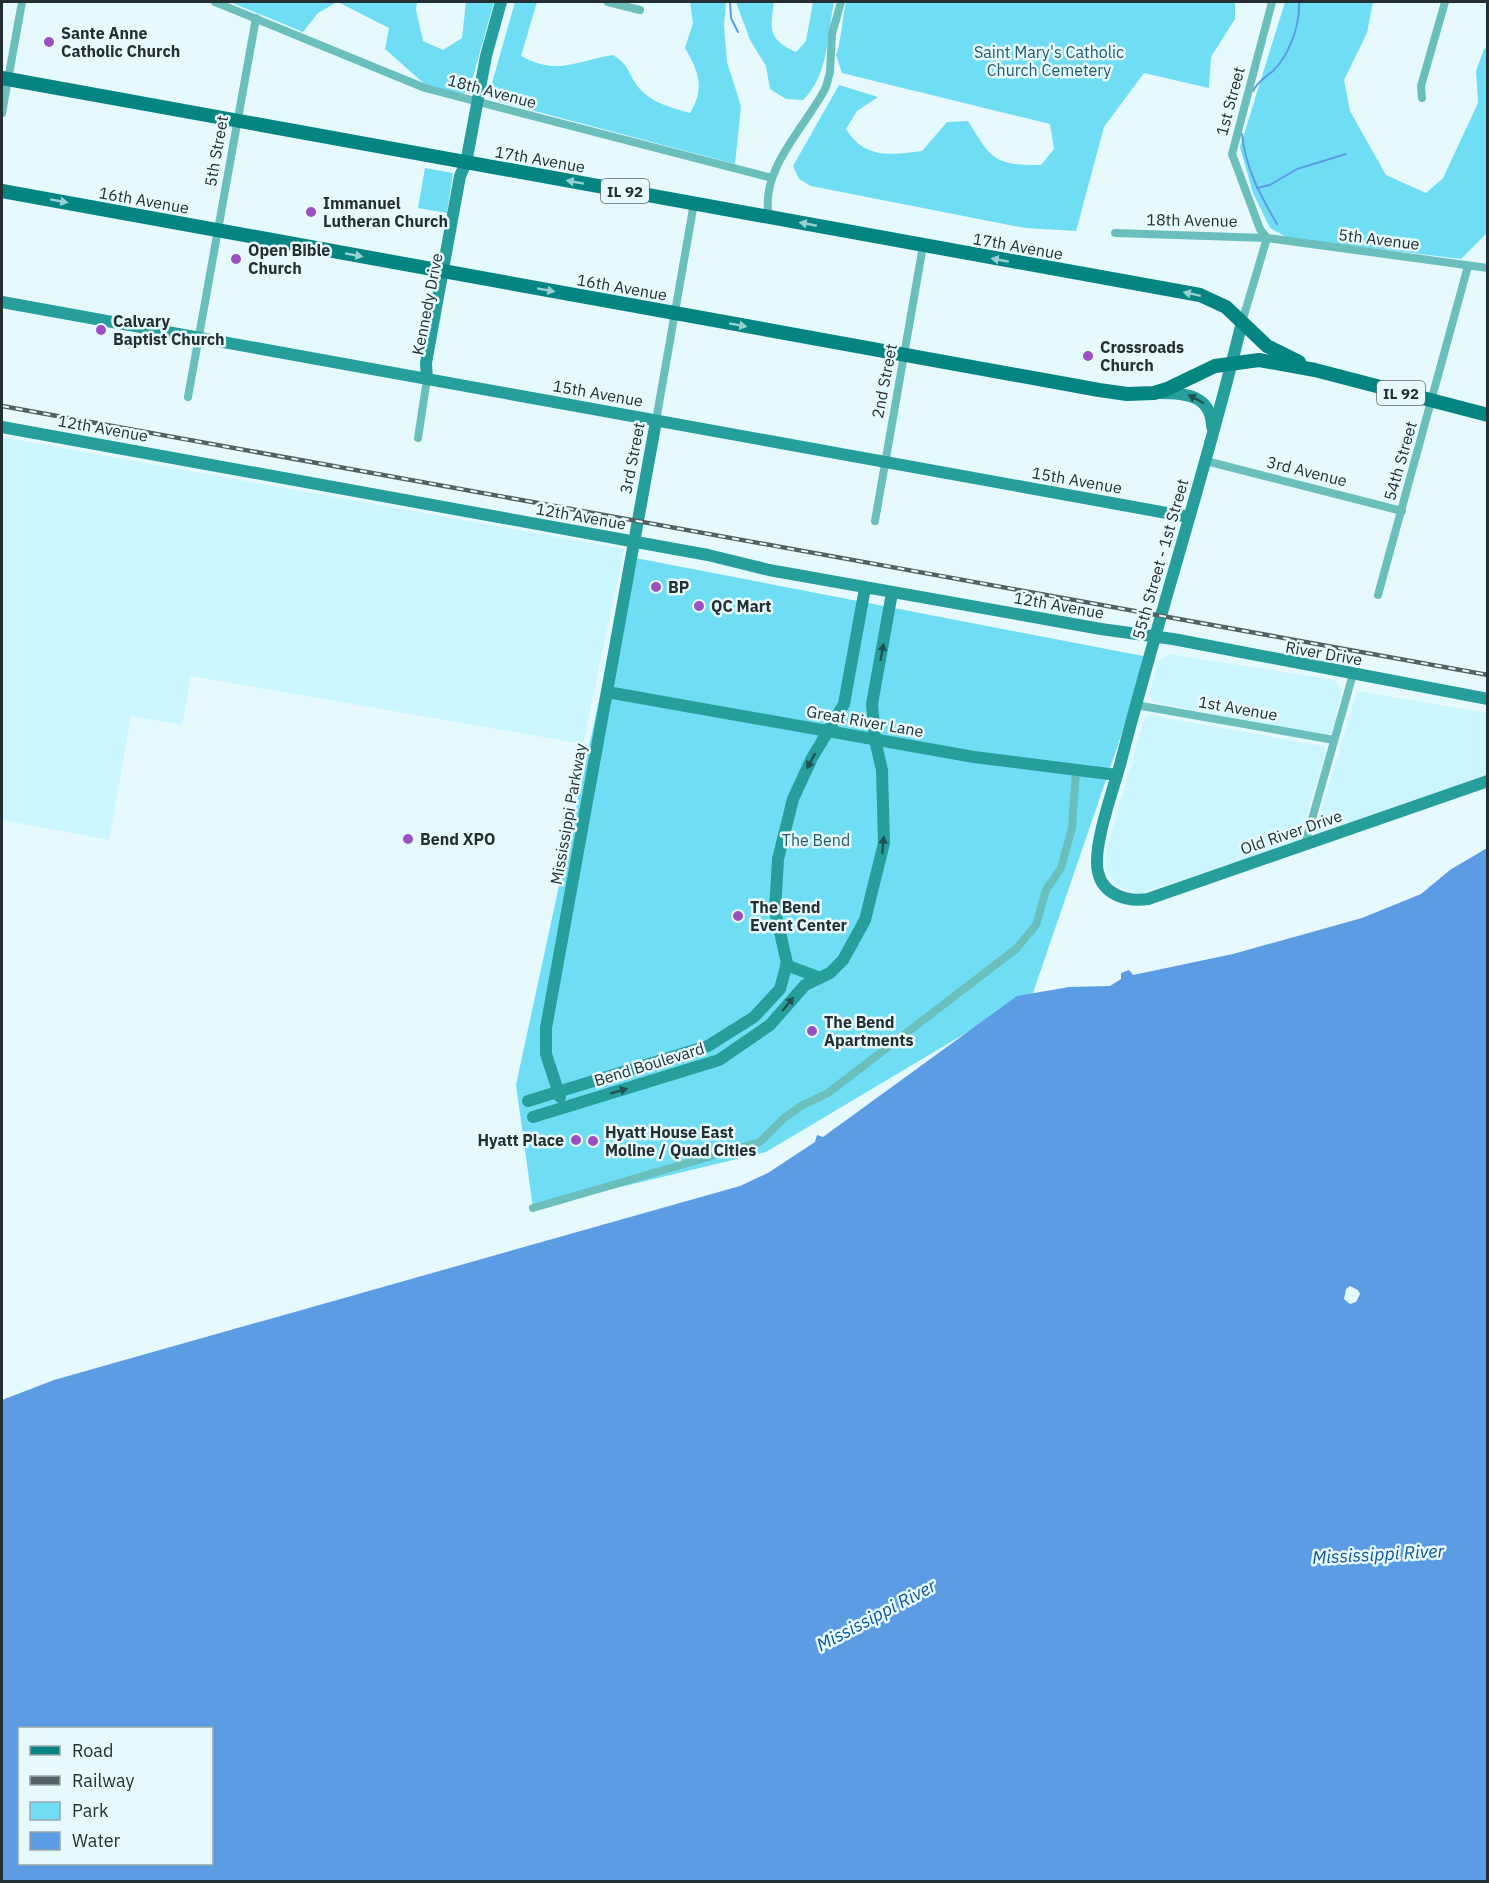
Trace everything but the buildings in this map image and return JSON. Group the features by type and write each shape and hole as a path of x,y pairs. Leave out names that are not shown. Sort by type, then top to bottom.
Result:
{"main road":[{"name":"17th Avenue","path":"5,78 1200,295 1226,307 1242,322"},
{"name":"16th Avenue","path":"2,191 1127,394 1154,393 1215,366 1232,362"},
{"name":"IL 92","path":"1242,322 1267,345 1315,370"},
{"name":"IL 92","path":"1232,362 1259,360 1315,370 1488,416"}],"street":[{"path":"2,113 5,78 22,2"},
{"name":"18th Avenue","path":"215,2 425,88 772,178"},
{"name":"Kennedy Drive","path":"418,438 427,379 426,363 468,178 466,163 477,102 501,2"},
{"path":"608,2 640,10"},
{"path":"769,217 767,198 772,178 826,87 830,72 832,34 841,2"},
{"name":"1st Street","path":"1267,238 1260,230 1232,154 1272,2"},
{"path":"1422,98 1421,86 1445,2"},
{"name":"5th Street","path":"188,397 256,18"},
{"name":"3rd Street","path":"633,542 694,203"},
{"name":"18th Avenue","path":"1115,233 1267,238"},
{"name":"5th Avenue","path":"1267,238 1488,268"},
{"name":"55th Street - 1st Street","path":"1107,888 1100,878 1096,856 1267,238"},
{"name":"2nd Street","path":"875,521 923,246"},
{"name":"54th Street","path":"1378,595 1468,266"},
{"name":"15th Avenue","path":"2,302 1190,517"},
{"path":"1154,393 1181,393 1202,400 1212,414 1212,436"},
{"name":"12th Avenue","path":"2,427 633,542 892,593 1155,638"},
{"name":"3rd Avenue","path":"1206,460 1402,510"},
{"name":"Mississippi Parkway","path":"558,1091 546,1054 546,1028 608,692 633,542"},
{"name":"Bend Boulevard","path":"528,1101 694,1052 721,1040 770,1003 780,989 786,965 775,911 778,859 793,799 844,704 865,588"},
{"name":"Bend Boulevard","path":"533,1116 719,1060 770,1025 796,993 818,977 830,973 843,960 865,920 873,898 884,843 882,770 875,740 872,704 892,593"},
{"name":"River Drive","path":"1155,638 1488,699"},
{"path":"1305,844 1353,674"},
{"name":"Great River Lane","path":"608,692 974,757 1117,775"},
{"name":"1st Avenue","path":"1136,705 1335,740"},
{"path":"533,1208 760,1142 784,1118 801,1106 828,1093 1016,949 1036,925 1047,890 1061,868 1072,828 1076,769"},
{"name":"Old River Drive","path":"1107,888 1124,899 1148,899 1488,781"},
{"path":"786,965 818,977"},
{"path":"558,1091 562,1107"}],"shaded area":[{"path":"2,437 624,549 583,744 191,676 182,725 131,716 109,840 2,820"},
{"path":"1170,654 1334,680 1342,690 1332,732 1326,735 1153,702 1149,695 1158,660"},
{"path":"1357,691 1487,713 1487,775 1314,835"},
{"path":"1149,715 1324,746 1326,751 1299,842 1138,894 1116,885 1105,869 1106,850 1144,719"}],"green space":[{"path":"230,2 337,2 318,13 303,32"},
{"path":"338,2 417,2 416,10 423,41 443,50 462,38 466,2 494,2 473,77 464,94 428,87 385,49 389,28"},
{"path":"515,2 537,2 521,56 534,62 556,66 613,55 623,63 635,83 650,98 690,113 699,88 697,73 685,48 693,23 690,2 726,2 724,25 727,62 741,106 735,164 500,102 492,83"},
{"path":"736,2 774,2 773,33 780,43 796,52 806,41 813,2 834,2 822,67 812,90 803,100 786,99 770,89 766,66 750,40"},
{"name":"Saint Mary's Catholic Church Cemetery","path":"846,2 1235,2 1235,19 1211,57 1209,88 1144,73 1104,127 1076,231 1025,228 811,186 799,179 793,166 839,85 878,97 857,111 846,129 861,146 879,153 922,151 947,122 968,121 989,152 996,158 1013,164 1041,165 1054,149 1050,124 842,73 836,55"},
{"path":"1285,2 1373,2 1367,33 1344,80 1350,111 1386,175 1426,193 1443,178 1478,103 1476,71 1484,49 1487,48 1487,233 1461,259 1288,238 1270,228 1253,193 1240,147"},
{"path":"425,168 453,173 447,213 418,208"},
{"name":"The Bend","path":"630,557 1148,657 1033,993 766,1152 533,1208 516,1085"}],"water":[{"name":"Mississippi River","path":"1487,848 1487,1881 2,1882 2,1400 54,1380 740,1186 768,1173 815,1142 817,1135 823,1137 1017,996 1069,987 1110,986 1121,979 1121,973 1129,970 1133,975 1233,954 1362,918 1421,894 1450,870"}],"pier":[{"path":"1350,1286 1358,1290 1360,1294 1356,1302 1350,1304 1344,1299 1346,1289"}],"waterway":[{"path":"730,2 731,18 738,32"},
{"path":"1253,91 1259,82 1279,64 1289,48 1298,20 1299,2"},
{"path":"1242,134 1246,158 1254,180 1277,224"},
{"path":"1257,188 1270,185 1297,169 1346,154"}],"railway":[{"path":"2,406 1488,675"}],"place":[{"name":"Sante Anne Catholic Church","path":"49,42"},
{"name":"Immanuel Lutheran Church","path":"311,212"},
{"name":"Open Bible Church","path":"236,259"},
{"name":"Calvary Baptist Church","path":"101,330"},
{"name":"Crossroads Church","path":"1088,356"},
{"name":"BP","path":"656,587"},
{"name":"QC Mart","path":"699,606"},
{"name":"Bend XPO","path":"408,839"},
{"name":"The Bend Event Center","path":"738,916"},
{"name":"The Bend Apartments","path":"812,1031"},
{"name":"Hyatt Place","path":"576,1140"},
{"name":"Hyatt House East Moline / Quad Cities","path":"593,1141"}]}
